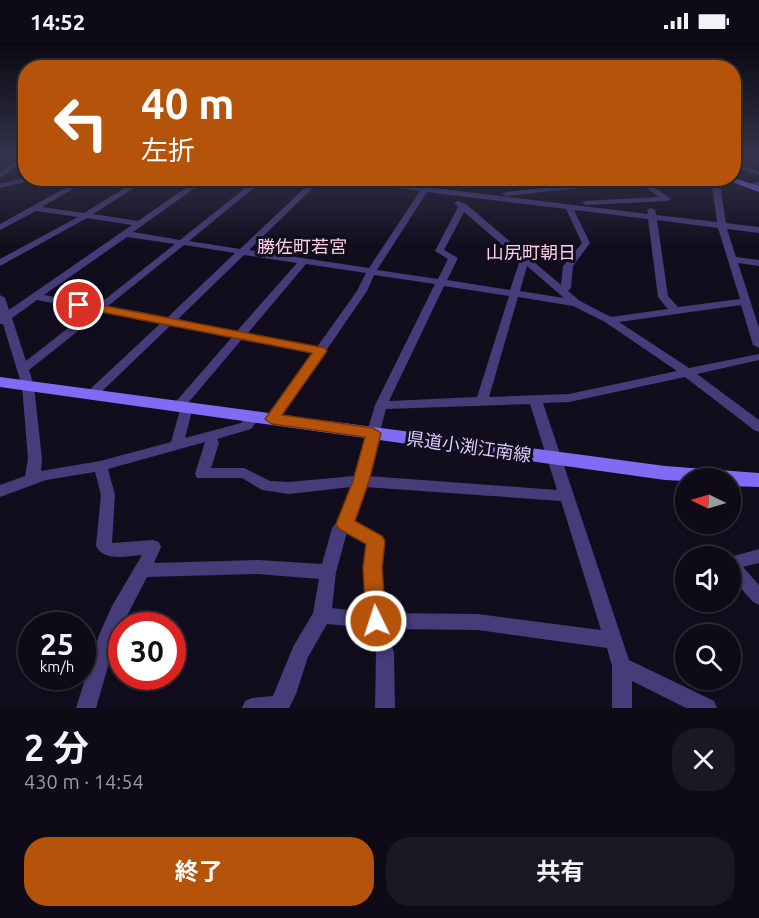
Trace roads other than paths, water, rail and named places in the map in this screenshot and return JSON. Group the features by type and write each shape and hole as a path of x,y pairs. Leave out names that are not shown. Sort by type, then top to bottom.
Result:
{"main road":[{"name":"県道小渕江南線","path":"2,385 91,394 675,474"},
{"path":"741,479 759,480"}],"street":[{"path":"0,227 74,186"},
{"path":"0,263 134,186"},
{"path":"3,320 194,186"},
{"path":"22,370 253,186"},
{"path":"91,394 311,186"},
{"path":"272,419 362,291 427,186"},
{"path":"432,186 463,206 576,303 609,320 686,372 759,427"},
{"path":"552,186 570,206 586,243 568,266 566,288 562,291"},
{"path":"494,197 579,186"},
{"path":"570,206 667,199 648,186"},
{"path":"716,186 722,226 759,345"},
{"path":"442,191 759,230"},
{"path":"648,200 663,297 677,312"},
{"path":"252,708 279,706 286,694 300,653 322,615 328,572 340,528 345,524 361,481 381,405 453,258 439,251 463,206"},
{"path":"34,208 140,224"},
{"path":"127,234 576,303"},
{"path":"482,400 525,258"},
{"path":"732,259 759,263"},
{"path":"177,444 183,407 240,335 304,261"},
{"path":"36,297 169,320 321,351"},
{"path":"0,298 3,320 28,386 35,459 32,481"},
{"path":"609,320 745,301"},
{"path":"381,405 569,398 759,357"},
{"path":"535,399 622,666 622,708"},
{"path":"0,491 45,475 100,466 246,426 255,416"},
{"path":"209,436 212,443 202,474 244,473 267,486 288,488 361,481 568,496"},
{"path":"86,708 96,665 114,622 144,570 153,547 112,550 105,546 108,495 100,466"},
{"path":"345,524 376,541 373,568 376,621 385,653 385,708"},
{"path":"741,561 759,556"},
{"path":"144,570 258,567 328,572"},
{"path":"741,577 759,597"},
{"path":"322,615 376,621 478,621 614,640"},
{"path":"622,666 707,708"}],"district":[{"name":"勝佐町若宮","path":"302,246"},
{"name":"山尻町朝日","path":"531,252"}]}
